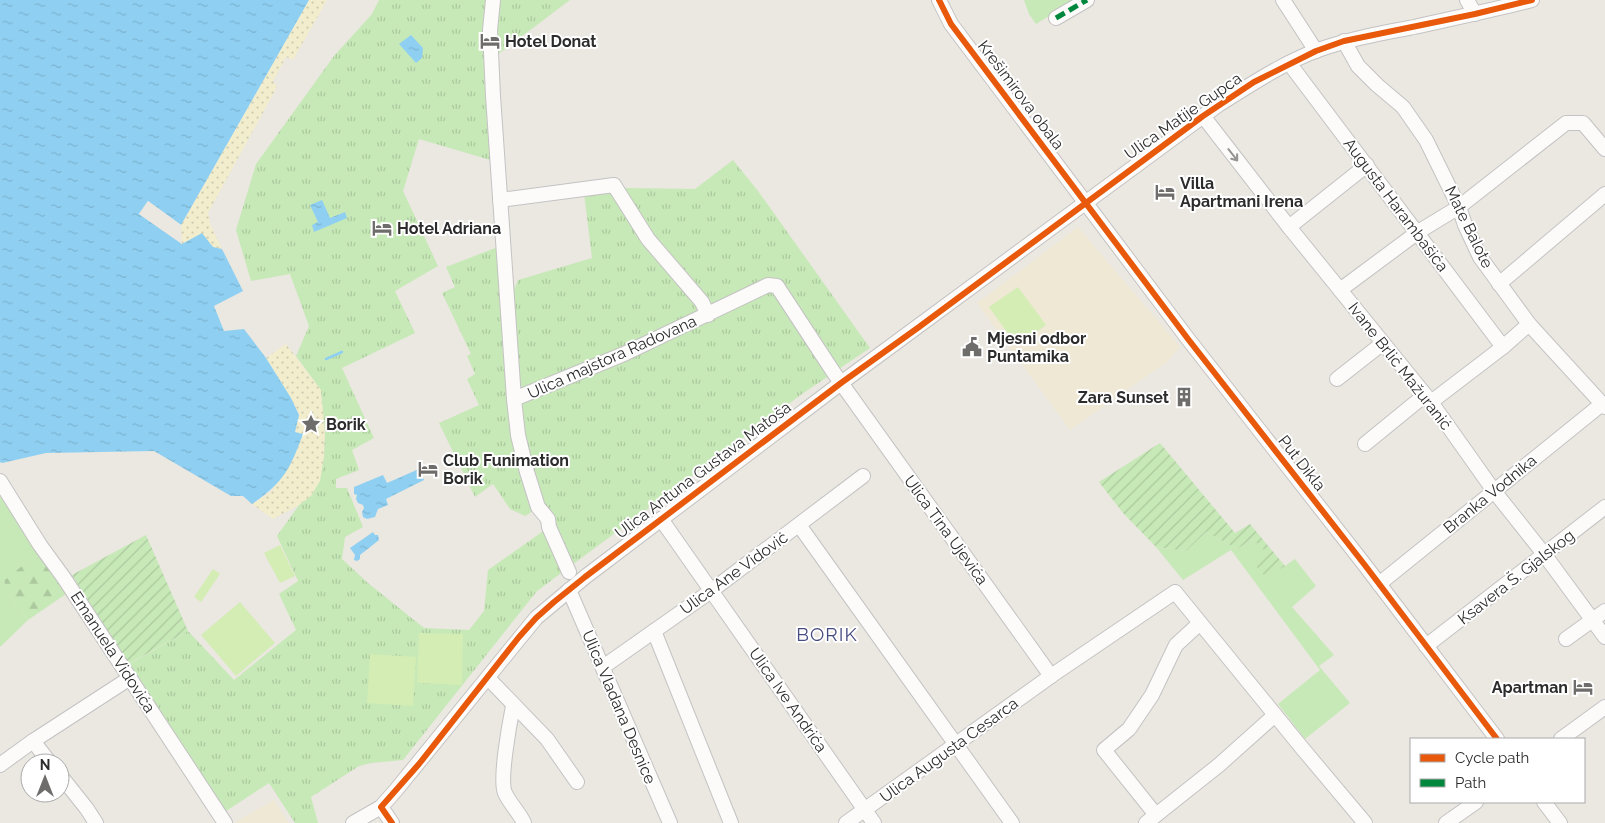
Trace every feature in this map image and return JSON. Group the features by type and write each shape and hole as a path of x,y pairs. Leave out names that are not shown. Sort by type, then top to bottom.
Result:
{"street":[{"name":"Ulica majstora Radovana","path":"493,0 490,30 514,399 624,354 768,285 777,286 841,383"},
{"name":"Krešimirova obala","path":"940,0 951,24 1086,203"},
{"path":"1056,18 1087,0"},
{"path":"1284,0 1316,51"},
{"path":"1468,0 1475,14"},
{"name":"Ulica Matije Gupca","path":"1086,203 1203,116 1254,82 1316,51 1344,41 1475,14 1532,0"},
{"name":"Mate Balote","path":"1344,41 1358,66 1376,85 1403,107 1426,140 1459,207 1480,257 1529,324 1604,406"},
{"name":"Augusta Harambašića","path":"1288,64 1418,232 1503,347"},
{"name":"Ivane Brlić Mažuranić","path":"1203,116 1428,398 1494,491 1544,554 1605,637"},
{"path":"1340,290 1418,232 1459,207 1566,123 1583,123 1605,149"},
{"path":"1289,226 1367,165"},
{"path":"500,200 614,185 648,238 702,302 708,315"},
{"path":"1500,284 1605,194"},
{"name":"Ulica Antuna Gustava Matoša","path":"353,823 380,807 419,764 536,618 569,590 841,383 1086,203"},
{"name":"Put Dikla","path":"1086,203 1188,339 1496,738"},
{"path":"1365,444 1503,347 1529,324"},
{"path":"1337,378 1383,343"},
{"name":"Ulica Tina Ujevića","path":"841,383 1051,676"},
{"path":"514,399 518,435 538,507 548,519 569,572"},
{"name":"Branka Vodnika","path":"1379,584 1494,491 1604,406"},
{"name":"Ulica Ane Vidović","path":"603,667 711,591 863,476"},
{"name":"Emanuela Vidovića","path":"0,480 40,545 64,578 225,823"},
{"name":"Ksavera Š. Gjalskog","path":"1426,646 1605,507"},
{"name":"Ulica Ive Andrića","path":"661,519 874,823"},
{"path":"798,525 1007,821"},
{"name":"Ulica Vladana Desnice","path":"569,590 670,823"},
{"name":"Ulica Augusta Cesarca","path":"846,823 1051,676 1175,592 1200,623"},
{"path":"1566,639 1605,611"},
{"path":"1275,715 1219,765 1151,819 1104,750 1129,729 1152,695 1176,645 1200,623 1365,823"},
{"path":"654,631 731,823"},
{"path":"0,765 33,741 130,678"},
{"path":"488,678 547,739 577,782"},
{"path":"513,706 505,752 504,791 520,813 524,823"},
{"path":"1562,738 1605,707"},
{"path":"33,741 42,753"},
{"path":"70,788 96,823"},
{"path":"1446,823 1475,803"},
{"path":"1545,803 1560,823"},
{"path":"380,807 392,823"}],"shaded area":[{"path":"1078,227 1180,347 1167,362 1070,430 977,303"},
{"path":"274,800 289,823 234,823"}],"green space":[{"path":"379,0 570,0 497,55 494,161 419,139 403,191 438,266 395,291 415,333 342,368 374,438 352,450 359,470 336,479 336,488 347,488 363,527 345,537 342,559 368,583 424,628 469,630 484,611 488,570 549,527 538,508 525,516 510,509 493,484 475,497 439,423 479,405 467,379 475,374 467,356 471,354 442,293 455,287 446,267 503,245 515,288 518,280 592,258 584,193 627,188 695,189 733,160 758,191 870,348 802,394 537,591 403,760 359,766 311,797 318,823 295,823 269,783 220,815 129,664 188,631 234,680 296,630 279,594 298,581 277,536 299,505 311,496 320,481 325,433 321,390 296,356 309,326 290,274 251,281 236,230 256,164 334,56 372,14"},
{"path":"1024,0 1075,0 1036,24 1029,14"},
{"path":"1018,287 1046,325 1017,346 989,307"},
{"path":"1160,443 1235,533 1250,524 1285,566 1266,577 1256,566 1268,554 1253,539 1237,549 1206,532 1186,551 1156,547 1123,513 1099,482"},
{"path":"0,496 40,557 22,566 4,589 28,620 0,647"},
{"path":"1206,532 1237,549 1253,539 1285,566 1295,559 1316,586 1292,607 1334,655 1319,666 1350,703 1305,739 1278,704 1320,670 1231,550 1183,580 1156,547 1186,551"},
{"path":"146,535 188,631 128,664 72,575"},
{"path":"280,545 295,576 280,583 264,553"},
{"path":"40,557 66,594 28,620 4,589 5,580 22,566"},
{"path":"213,569 220,574 201,602 194,597"},
{"path":"240,602 275,643 236,676 201,635"},
{"path":"419,633 463,634 462,685 417,683"},
{"path":"370,654 416,657 413,706 367,703"}],"sand":[{"path":"309,0 327,0 293,60 286,57 273,81 277,87 208,213 211,226 222,249 182,244 181,225"},
{"name":"Borik","path":"286,344 321,390 325,433 324,457 320,481 311,496 273,519 252,504 272,491 302,434 295,433 299,415 291,398 266,358"}],"water":[{"path":"0,0 309,0 181,225 148,201 139,214 182,244 202,233 213,247 222,249 243,291 214,306 224,331 244,329 266,358 291,398 299,415 295,432 303,434 290,466 272,489 252,504 243,496 231,496 154,451 46,453 0,462"},
{"path":"411,35 423,48 422,58 416,63 399,44"},
{"path":"322,200 330,218 345,212 347,218 314,232 312,225 318,222 310,205"},
{"path":"419,469 424,480 386,499 388,505 378,509 375,517 367,519 363,517 362,512 364,508 356,499 357,495 354,494 354,487 383,475 387,483"},
{"path":"373,532 375,535 378,535 379,540 360,555 360,559 354,560 355,555 350,548"}],"pier":[{"path":"148,201 181,225 181,227 149,205 142,213 182,241 182,244 139,214"}],"waterway":[{"path":"326,359 342,352"}],"marked path":[{"path":"1056,18 1087,0"}],"cycle path":[{"path":"939,0 951,24 1188,339 1364,564 1496,738"},
{"path":"392,823 381,807 419,764 519,637 554,602 841,383 1203,116 1254,82 1316,51 1344,41 1475,14 1532,0"}],"place":[{"name":"Hotel Donat","path":"490,41"},
{"name":"Villa Apartmani Irena","path":"1165,192"},
{"name":"Hotel Adriana","path":"382,228"},
{"name":"Mjesni odbor Puntamika","path":"972,347"},
{"name":"Zara Sunset","path":"1184,397"},
{"name":"Borik","path":"311,424"},
{"name":"Club Funimation Borik","path":"428,469"},
{"name":"Apartman","path":"1583,687"}],"district":[{"name":"BORIK","path":"827,634"}]}
